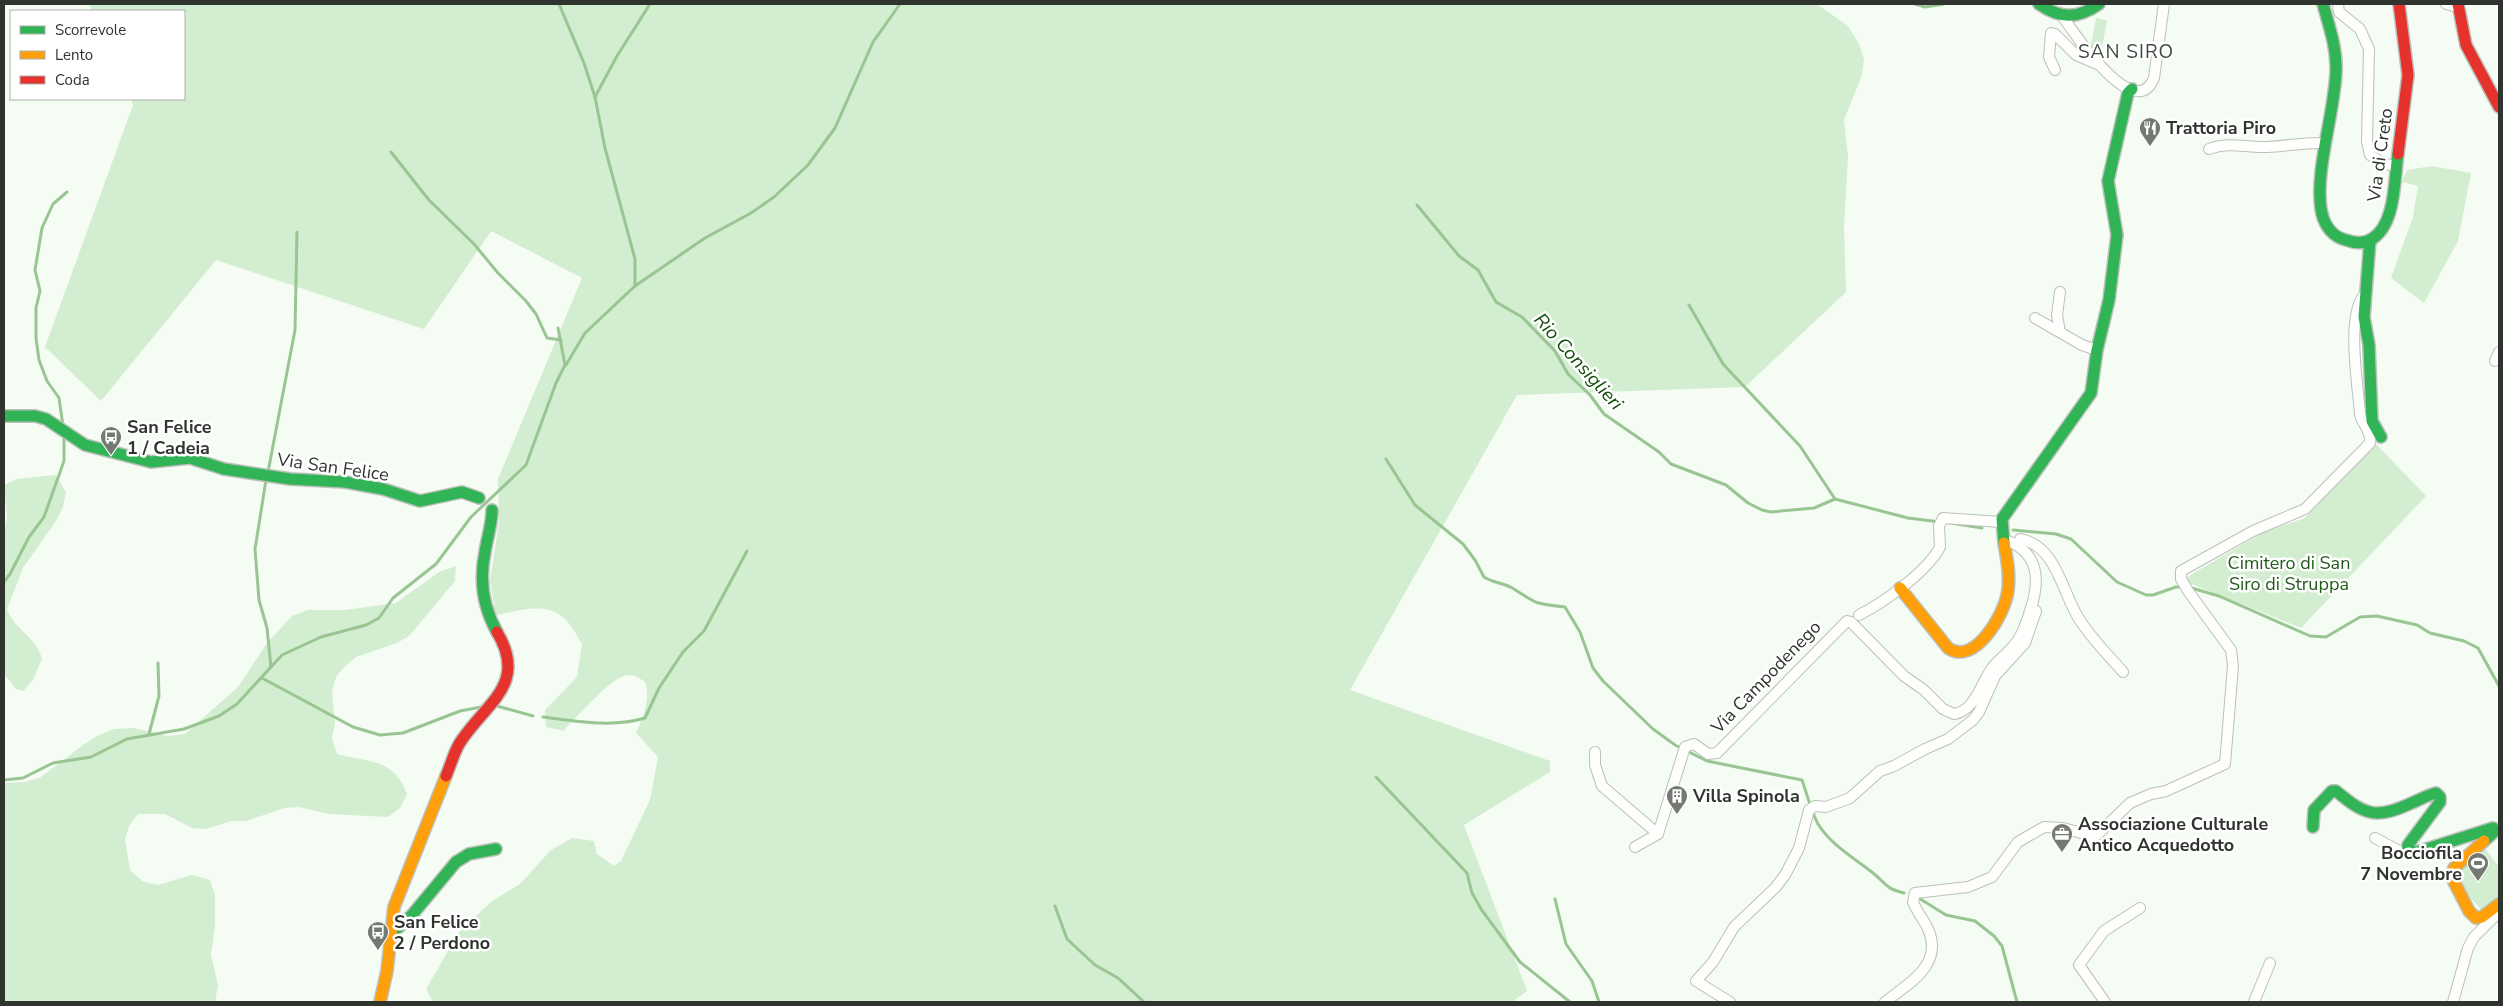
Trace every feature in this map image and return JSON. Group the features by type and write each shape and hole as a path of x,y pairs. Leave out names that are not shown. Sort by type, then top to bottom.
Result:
{"street":[{"path":"2038,4 2050,12 2063,17 2081,15 2099,4"},
{"path":"2063,17 2097,64 2118,82 2132,89 2142,91 2148,89 2154,78 2164,4"},
{"path":"2323,4 2336,62 2320,205 2326,224 2331,232 2341,239 2356,243 2370,240 2364,295 2372,421 2381,437"},
{"path":"2338,4 2339,12 2360,29 2368,44 2367,142 2370,155 2384,164 2397,166"},
{"name":"Via di Creto","path":"2370,240 2378,234 2388,217 2397,166 2408,75 2399,4"},
{"path":"2446,4 2458,5 2459,27 2467,51 2499,107"},
{"path":"2055,70 2049,57 2051,33 2055,34 2076,55 2097,64"},
{"path":"1900,588 1948,648 1957,653 1965,653 1979,643 1994,626 2006,603 2010,578 2001,529 2046,454 2088,400 2094,376 2097,350 2109,300 2117,235 2116,218 2109,194 2109,174 2128,93 2132,89"},
{"path":"2209,149 2235,143 2264,147 2311,142 2326,143"},
{"path":"2060,292 2058,315 2060,332"},
{"path":"1885,1002 1917,977 1927,965 1933,953 1929,930 1914,905 1914,896 1968,887 1992,877 2018,842 2044,827 2063,828 2092,836 2097,835 2130,803 2151,794 2166,791 2225,764 2233,666 2231,650 2188,591 2180,574 2183,568 2202,560 2253,531 2306,509 2370,443 2370,437 2360,414 2353,328 2356,309 2364,295"},
{"path":"2035,318 2082,345 2097,350"},
{"name":"Via San Felice","path":"4,416 34,416 57,426 86,445 102,452 151,462 190,458 224,468 273,476 346,482 383,489 420,501 462,492 480,498 492,510 492,520 484,557 484,599 490,620 502,639 509,661 504,687 496,700 460,742 394,906 387,971 380,1002"},
{"path":"1859,615 1876,606 1925,566 1938,550 1940,523 1945,517 2001,529 2020,539 2034,542 2046,554 2080,622 2123,672"},
{"name":"Via Campodenego","path":"1658,834 1684,750 1694,744 1708,754 1718,753 1844,622 1851,622 1904,676 1924,690 1943,709 1951,714 1960,713 1976,696 1991,669 2019,638 2035,592 2036,574 2028,555 2001,529"},
{"path":"1730,1002 1696,981 1713,962 1734,927 1756,908 1785,875 1799,848 1811,808 1826,807 1850,798 1880,771 1948,739 1976,717 1995,676 2018,652 2029,635 2039,601 2042,581 2040,564 2037,558 2020,539"},
{"path":"1594,752 1596,771 1602,786 1658,834 1635,846"},
{"path":"2313,827 2314,810 2332,791 2336,792 2359,811 2377,816 2394,812 2433,793 2438,794 2440,802 2408,845 2407,851"},
{"path":"2375,838 2403,853 2407,851 2418,852 2493,828 2493,833 2454,868 2451,876 2469,911 2476,918 2482,917 2499,904"},
{"path":"390,935 412,915 456,862 469,854 496,849"},
{"path":"2105,1002 2078,966 2104,931 2140,908"},
{"path":"2453,1002 2474,937 2499,912"},
{"path":"2254,1002 2270,962"}],"green space":[{"path":"89,4 1817,4 1848,26 1859,44 1864,59 1862,75 1844,120 1848,156 1844,227 1846,292 1745,387 1517,395 1350,690 1550,761 1550,772 1464,825 1527,991 1512,1002 433,1002 426,989 459,932 492,901 520,884 551,850 572,838 594,841 597,854 614,866 621,861 650,800 658,757 636,733 647,702 645,682 633,676 624,676 601,692 563,731 546,727 545,710 577,677 582,644 567,621 557,613 548,610 531,609 496,615 490,581 499,522 498,479 582,278 491,231 424,329 216,260 101,401 45,347 133,105 131,100 185,100 185,10 92,10"},
{"path":"2096,18 2107,20 2100,59 2090,50"},
{"path":"2432,166 2471,173 2458,241 2424,303 2391,278 2413,217 2418,186 2402,182 2407,170"},
{"name":"Cimitero di San Siro di Struppa","path":"2374,442 2426,496 2301,628 2189,583 2187,577 2264,532 2305,518"},
{"path":"56,475 66,492 63,507 56,521 23,568 7,609 15,623 31,639 42,659 33,680 23,691 16,689 4,674 4,535 7,517 4,485 16,479"},
{"path":"456,566 455,581 409,636 397,643 356,657 336,677 332,692 335,723 332,738 337,754 379,764 395,774 402,782 407,794 400,808 388,817 329,814 299,807 285,808 246,821 232,821 206,829 192,828 165,814 138,814 129,826 125,840 130,870 142,881 158,885 192,875 210,880 215,895 215,926 211,955 218,985 215,1002 4,1002 4,783 25,782 41,777 83,745 97,736 114,729 134,728 168,736 185,734 238,687 267,643 292,616 308,610 344,610 396,603 439,572"},
{"name":"Bocciofila 7 Novembre","path":"2483,846 2499,867 2499,898 2483,912 2460,886 2456,871"}],"waterway":[{"path":"559,4 584,63 595,97 605,148 635,259 635,286"},
{"path":"595,97 617,56 650,4"},
{"path":"566,365 585,333 635,286 705,238 751,213 774,197 808,165 835,128 873,42 900,4"},
{"path":"1915,4 1925,7 1944,4"},
{"path":"391,152 429,200 474,244 498,273 526,301 536,314 547,338 561,340"},
{"path":"63,426 59,398 47,381 39,360 36,338 36,308 40,291 35,270 42,228 53,204 67,192"},
{"name":"Rio Consiglieri","path":"1417,205 1459,256 1478,270 1496,302 1522,317 1555,351 1568,374 1590,395 1604,414 1659,452 1671,464 1726,485 1748,503 1771,512 1814,508 1835,499 1908,518 1940,522"},
{"path":"268,472 295,330 297,232"},
{"path":"1689,305 1723,364 1800,446 1835,499"},
{"path":"4,780 23,778 53,763 91,757 127,739 184,729 219,716 237,704 282,655 321,637 366,625 379,618 393,598 436,564 471,517 526,465 556,383 565,365 558,328"},
{"path":"4,582 29,537 44,517 64,461 64,435"},
{"path":"1386,459 1415,505 1463,544 1475,560 1484,577 1510,587 1537,602 1565,607 1580,632 1593,668 1603,681 1653,729 1675,745 1707,761 1802,780 1811,808 1823,832 1843,851 1889,887 1904,893"},
{"path":"266,480 255,549 259,600 267,628 271,667"},
{"name":"Rio Consiglieri","path":"1951,523 1982,528"},
{"name":"Rio Consiglieri","path":"2013,530 2056,534 2071,539 2117,582 2146,595 2153,595 2176,587 2182,587"},
{"path":"543,717 607,723 620,723 645,718 659,688 683,652 704,631 747,551"},
{"name":"Rio Consiglieri","path":"2188,587 2219,596 2310,636 2326,637 2360,617 2377,616 2417,625 2430,633 2464,641 2478,648 2499,686"},
{"path":"149,734 159,696 158,663"},
{"path":"262,678 353,727 380,735 403,733 460,711 486,706"},
{"path":"497,706 533,716"},
{"path":"1376,777 1467,873 1472,893 1481,909 1520,962 1570,1002"},
{"path":"1917,897 1946,915 1975,921 1994,936 2002,946 2017,1002"},
{"path":"1555,899 1566,944 1592,981 1599,1002"},
{"path":"1055,906 1067,939 1095,965 1118,978 1144,1002"}],"traffic: fast":[{"path":"2039,4 2062,15 2076,15 2099,4"},
{"path":"2323,4 2334,45 2336,71 2322,163 2320,199 2323,218 2333,234 2341,239 2352,242 2366,242 2380,232 2390,212 2398,154"},
{"path":"2004,543 2002,519 2091,393 2097,350 2109,300 2117,235 2108,181 2128,93 2132,89"},
{"path":"2370,240 2364,317 2369,345 2372,421 2381,437"},
{"path":"4,416 35,416 46,419 85,445 151,462 190,458 224,469 290,479 345,482 383,489 420,501 462,492 479,498"},
{"path":"492,510 483,563 482,583 488,613 497,632"},
{"path":"2313,827 2314,810 2332,791 2336,791 2356,806 2373,813 2391,811 2436,793 2440,797 2440,802 2408,845 2407,851 2417,852 2493,828 2493,833 2484,841"},
{"path":"390,935 412,915 456,862 469,854 496,849"}],"traffic: slow":[{"path":"1900,588 1948,648 1958,652 1968,650 1978,644 1987,634 2002,611 2006,600 2009,578 2004,543"},
{"path":"380,1002 387,971 394,907 446,776"},
{"path":"2484,841 2454,868 2451,876 2469,911 2476,918 2482,917 2499,904"}],"traffic: jam":[{"path":"2398,154 2408,75 2399,4"},
{"path":"2458,4 2466,45 2499,107"},
{"path":"446,776 459,745 471,727 492,703 506,679 508,665 505,650 497,632"}],"place":[{"name":"Trattoria Piro","path":"2150,147"},
{"name":"San Felice 1 / Cadeia","path":"111,456"},
{"name":"Villa Spinola","path":"1677,815"},
{"name":"Associazione Culturale Antico Acquedotto","path":"2062,853"},
{"name":"Bocciofila 7 Novembre","path":"2478,882"},
{"name":"San Felice 2 / Perdono","path":"378,951"}],"district":[{"name":"SAN SIRO","path":"2126,51"}]}
